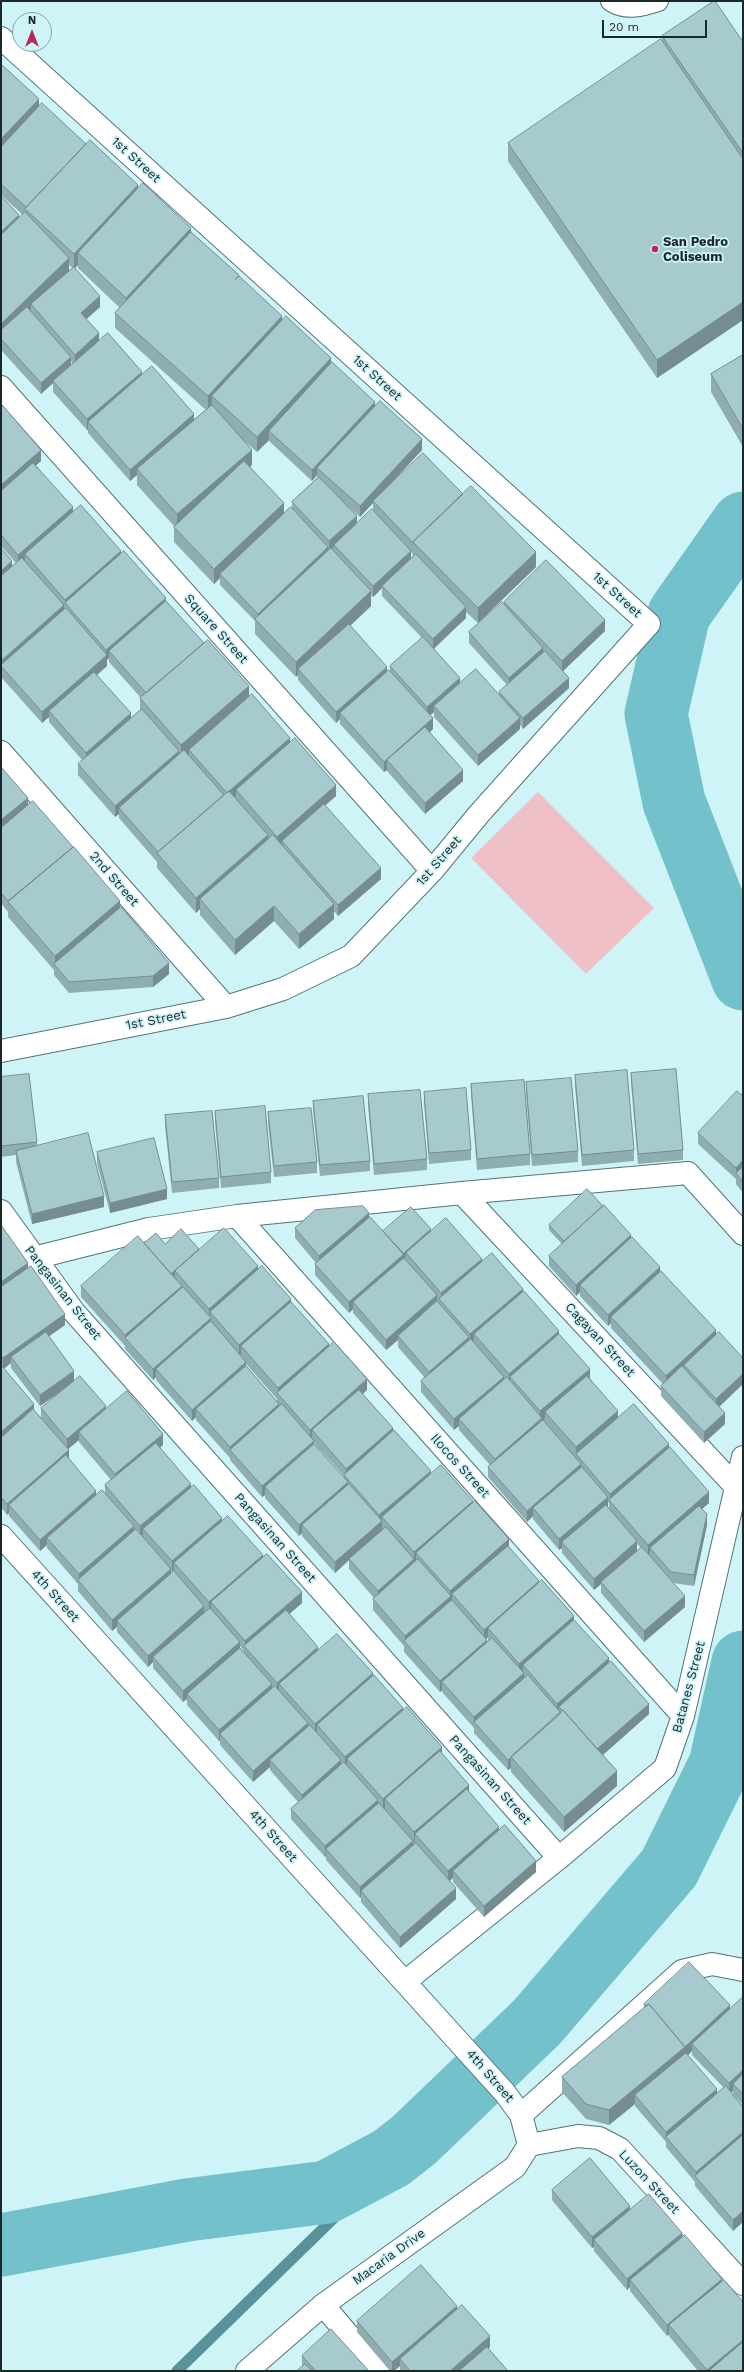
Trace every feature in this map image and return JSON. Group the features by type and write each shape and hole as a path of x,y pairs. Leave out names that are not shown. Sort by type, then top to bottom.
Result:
{"street":[{"name":"1st Street","path":"1,38 649,624 479,814 432,871 351,956 283,988 226,1007 1,1051"},
{"name":"Square Street","path":"1,387 432,871"},
{"name":"2nd Street","path":"1,752 226,1007"},
{"path":"34,1258 149,1229 237,1216 462,1193 688,1173 743,1234"},
{"name":"Cagayan Street","path":"462,1193 737,1488"},
{"name":"Pangasinan Street","path":"1,1211 74,1312 559,1858"},
{"name":"Ilocos Street","path":"237,1216 683,1716"},
{"name":"Batanes Street","path":"412,1989 437,1956 559,1858 665,1768 683,1716 743,1457"},
{"name":"4th Street","path":"1,1536 506,2093 521,2115 529,2144"},
{"path":"521,2115 682,1971 712,1964 743,1970"},
{"name":"Luzon Street","path":"529,2144 578,2136 599,2138 620,2149 743,2284"},
{"name":"Macaria Drive","path":"247,2371 323,2305 515,2167 529,2144"},
{"path":"323,2305 379,2371"}],"lane":[{"path":"611,1 622,7 640,7 658,1"}],"shaded area":[{"path":"538,792 654,908 586,974 471,858"}],"building":[{"path":"714,1 743,42 743,153 662,36"},
{"name":"San Pedro Coliseum","path":"661,39 743,159 743,302 657,360 508,143"},
{"path":"1,64 39,99 1,139"},
{"path":"42,103 86,144 26,207 1,184 1,147"},
{"path":"90,140 138,185 74,254 25,209"},
{"path":"143,183 191,228 126,298 78,253"},
{"path":"1,196 19,215 1,232"},
{"path":"25,212 69,258 2,323 1,235"},
{"path":"191,232 239,275 235,280 239,276 282,316 208,396 115,313"},
{"path":"74,267 100,296 81,313 99,333 75,355 31,304"},
{"path":"27,307 71,357 41,383 1,339 1,330"},
{"path":"286,316 331,358 257,437 212,396"},
{"path":"108,333 142,372 87,419 53,381"},
{"path":"743,355 743,429 711,374"},
{"path":"332,362 375,402 312,470 269,431"},
{"path":"152,366 194,414 130,470 88,422"},
{"path":"380,401 422,439 360,506 317,468"},
{"path":"212,405 252,450 177,514 137,469"},
{"path":"3,406 41,450 1,485 1,408"},
{"path":"423,453 463,494 413,543 373,501"},
{"path":"244,461 284,503 214,569 174,527"},
{"path":"33,463 73,507 18,555 1,535 1,491"},
{"path":"319,477 357,516 329,541 292,502"},
{"path":"471,486 536,552 478,608 413,542"},
{"path":"81,505 121,551 65,600 25,554"},
{"path":"291,507 328,547 258,614 220,574"},
{"path":"372,509 411,551 373,586 334,545"},
{"path":"1,548 12,561 1,571"},
{"path":"331,548 371,591 296,662 255,619"},
{"path":"124,551 166,598 106,650 65,603"},
{"path":"416,554 466,607 433,639 382,586"},
{"path":"22,558 64,605 1,661 1,576"},
{"path":"546,560 605,620 562,661 504,602"},
{"path":"166,601 204,643 146,693 109,651"},
{"path":"502,602 543,648 509,678 469,632"},
{"path":"66,608 107,655 42,712 1,665"},
{"path":"349,624 387,667 336,712 298,669"},
{"path":"423,637 460,678 427,707 390,666"},
{"path":"208,640 249,686 181,745 140,698"},
{"path":"545,651 569,678 523,718 499,692"},
{"path":"476,669 520,718 478,755 434,706"},
{"path":"389,670 433,718 384,762 340,713"},
{"path":"94,672 131,713 86,753 49,711"},
{"path":"252,694 290,738 227,793 189,750"},
{"path":"142,709 179,751 115,806 78,764"},
{"path":"425,727 463,770 425,803 387,760"},
{"path":"295,738 336,785 277,837 236,790"},
{"path":"184,750 224,795 158,852 119,808"},
{"path":"1,767 28,798 1,820"},
{"path":"229,791 268,835 196,898 157,853"},
{"path":"33,801 73,847 8,901 1,893 1,828"},
{"path":"324,804 381,868 338,905 282,841"},
{"path":"273,835 334,904 299,934 274,906 235,940 200,899"},
{"path":"74,847 120,901 55,956 8,902"},
{"path":"121,907 169,963 153,976 69,982 54,964"},
{"path":"676,1069 683,1150 638,1154 631,1073"},
{"path":"627,1070 634,1150 582,1155 575,1075"},
{"path":"29,1074 37,1142 1,1146 1,1077"},
{"path":"571,1078 578,1151 532,1155 526,1082"},
{"path":"524,1080 530,1154 477,1159 471,1084"},
{"path":"466,1088 471,1150 429,1153 424,1092"},
{"path":"420,1090 427,1159 374,1164 368,1094"},
{"path":"737,1091 743,1096 743,1160 736,1168 698,1133"},
{"path":"363,1096 370,1161 320,1165 313,1101"},
{"path":"265,1106 271,1172 221,1177 215,1111"},
{"path":"311,1108 317,1162 274,1166 268,1112"},
{"path":"212,1111 219,1178 172,1182 165,1115"},
{"path":"88,1133 104,1196 32,1214 16,1151"},
{"path":"154,1138 167,1189 110,1203 97,1152"},
{"path":"743,1167 743,1182 736,1173"},
{"path":"587,1189 603,1206 564,1241 549,1225"},
{"path":"604,1205 631,1235 576,1285 549,1256"},
{"path":"363,1206 369,1213 319,1256 295,1228 315,1210"},
{"path":"411,1207 431,1229 403,1254 383,1231"},
{"path":"370,1217 404,1254 349,1302 315,1264"},
{"path":"446,1218 482,1259 441,1293 406,1253"},
{"path":"1,1225 28,1263 1,1282"},
{"path":"224,1228 258,1266 209,1309 175,1271"},
{"path":"181,1229 199,1249 171,1274 144,1243 156,1233 165,1244"},
{"path":"138,1236 182,1286 125,1335 81,1286"},
{"path":"632,1237 660,1267 608,1315 580,1285"},
{"path":"492,1253 523,1289 470,1334 439,1299"},
{"path":"404,1258 437,1295 386,1340 353,1302"},
{"path":"31,1266 65,1314 3,1358 1,1355 1,1287"},
{"path":"262,1266 291,1299 239,1345 210,1312"},
{"path":"661,1271 716,1330 666,1376 611,1317"},
{"path":"183,1287 211,1318 153,1369 125,1338"},
{"path":"524,1291 559,1331 509,1374 474,1334"},
{"path":"437,1301 469,1337 429,1372 398,1336"},
{"path":"291,1302 329,1344 278,1388 241,1346"},
{"path":"211,1321 246,1362 192,1410 156,1369"},
{"path":"46,1332 74,1371 40,1395 11,1357"},
{"path":"719,1332 743,1358 743,1374 716,1399 684,1365"},
{"path":"559,1334 590,1369 540,1411 510,1377"},
{"path":"471,1339 504,1377 454,1419 421,1381"},
{"path":"334,1342 367,1379 310,1430 277,1393"},
{"path":"2,1366 34,1404 1,1432 1,1367"},
{"path":"246,1366 279,1404 230,1447 196,1409"},
{"path":"682,1366 725,1413 704,1432 661,1386"},
{"path":"80,1376 106,1406 67,1439 41,1408"},
{"path":"587,1376 618,1411 576,1447 545,1412"},
{"path":"507,1377 542,1418 495,1459 459,1419"},
{"path":"359,1390 393,1428 346,1469 312,1430"},
{"path":"127,1391 163,1434 115,1474 79,1432"},
{"path":"282,1404 314,1441 262,1486 230,1450"},
{"path":"634,1404 669,1444 610,1494 576,1454"},
{"path":"33,1409 69,1450 7,1504 1,1497 1,1438"},
{"path":"543,1420 581,1464 527,1511 488,1467"},
{"path":"394,1430 431,1471 379,1515 344,1475"},
{"path":"156,1443 191,1484 140,1526 105,1485"},
{"path":"314,1444 348,1482 299,1525 265,1487"},
{"path":"670,1447 709,1492 648,1545 609,1500"},
{"path":"66,1455 96,1491 40,1540 9,1505"},
{"path":"441,1465 473,1501 414,1552 382,1517"},
{"path":"582,1467 608,1497 559,1539 533,1508"},
{"path":"349,1484 382,1521 335,1562 302,1525"},
{"path":"194,1485 222,1518 172,1561 143,1529"},
{"path":"102,1490 134,1526 79,1574 47,1538"},
{"path":"475,1501 509,1539 450,1591 416,1553"},
{"path":"606,1505 637,1541 594,1579 562,1542"},
{"path":"699,1506 707,1514 694,1575 671,1572 650,1548"},
{"path":"228,1516 263,1555 209,1602 174,1563"},
{"path":"386,1527 414,1559 378,1591 349,1559"},
{"path":"136,1529 171,1569 112,1620 78,1580"},
{"path":"508,1546 539,1581 484,1630 452,1594"},
{"path":"642,1547 685,1596 644,1631 601,1582"},
{"path":"267,1554 302,1592 245,1641 211,1602"},
{"path":"418,1559 451,1596 405,1636 373,1599"},
{"path":"174,1571 204,1606 148,1656 117,1621"},
{"path":"542,1580 574,1616 519,1664 488,1628"},
{"path":"452,1600 487,1640 440,1681 404,1641"},
{"path":"210,1608 240,1642 183,1691 153,1657"},
{"path":"286,1610 318,1647 277,1683 244,1646"},
{"path":"574,1620 609,1658 557,1704 523,1665"},
{"path":"337,1634 373,1673 315,1724 279,1684"},
{"path":"492,1638 524,1673 474,1717 442,1682"},
{"path":"240,1648 272,1684 219,1730 187,1694"},
{"path":"611,1661 649,1704 597,1749 559,1707"},
{"path":"374,1675 403,1708 345,1757 317,1725"},
{"path":"528,1675 561,1713 508,1760 474,1722"},
{"path":"275,1686 308,1723 253,1771 220,1734"},
{"path":"407,1707 442,1747 383,1799 347,1759"},
{"path":"563,1710 617,1771 564,1817 511,1757"},
{"path":"310,1725 341,1760 302,1795 270,1760"},
{"path":"440,1751 469,1785 414,1832 385,1799"},
{"path":"344,1762 378,1800 325,1846 291,1809"},
{"path":"467,1789 499,1827 448,1871 415,1834"},
{"path":"379,1803 413,1841 360,1887 326,1849"},
{"path":"505,1825 536,1861 484,1906 453,1871"},
{"path":"416,1843 456,1888 400,1937 361,1891"},
{"path":"689,1962 730,2005 685,2047 649,2004 647,2006 644,2004"},
{"path":"743,1997 743,2070 729,2083 692,2044"},
{"path":"649,2004 685,2047 609,2110 586,2104 562,2077"},
{"path":"686,2053 717,2089 666,2132 635,2095"},
{"path":"743,2074 743,2094 733,2084"},
{"path":"726,2086 743,2107 743,2132 696,2172 666,2137"},
{"path":"743,2135 743,2211 733,2220 695,2176"},
{"path":"590,2158 630,2206 592,2237 552,2190"},
{"path":"649,2194 682,2233 627,2279 594,2240"},
{"path":"685,2235 722,2279 667,2325 630,2280"},
{"path":"421,2265 457,2306 392,2362 357,2321"},
{"path":"724,2280 743,2302 743,2340 707,2370 669,2325"},
{"path":"462,2305 490,2336 450,2371 410,2371 400,2359"},
{"path":"331,2329 369,2371 316,2371 302,2356"},
{"path":"743,2342 743,2371 709,2371"},
{"path":"487,2347 508,2371 459,2371"},
{"path":"305,2364 312,2371 297,2371"}],"waterway":[{"path":"743,523 679,614 656,714 674,802 743,979"},
{"path":"1,2245 187,2210 327,2192 391,2158 414,2140 537,2022 669,1868 720,1765 743,1662"},
{"path":"177,2371 414,2140"}],"place":[{"name":"San Pedro Coliseum","path":"655,249"}]}
